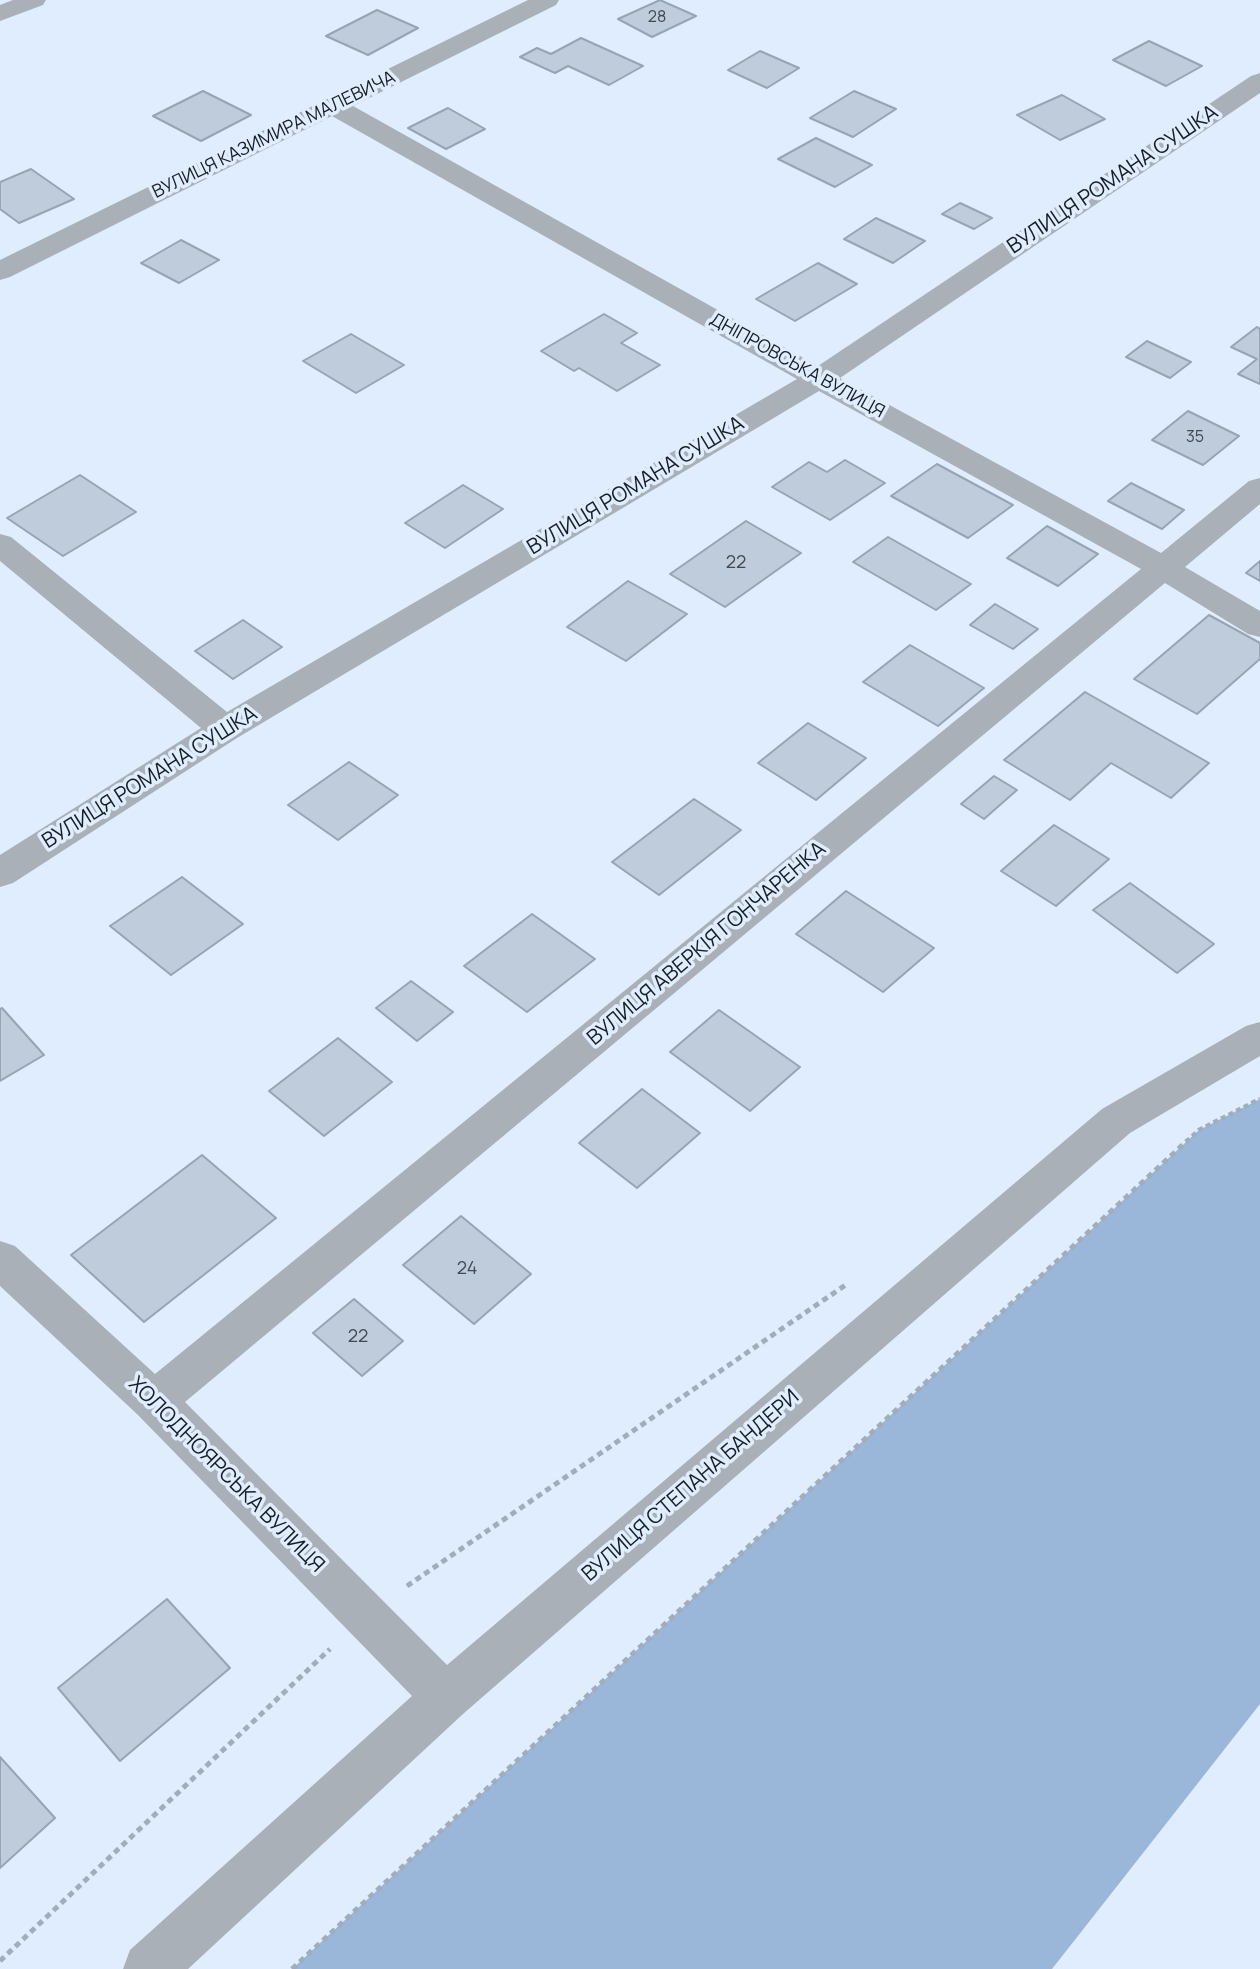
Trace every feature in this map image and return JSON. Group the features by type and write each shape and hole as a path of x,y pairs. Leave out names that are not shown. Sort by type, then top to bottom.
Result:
{"street":[{"path":"0,14 34,0"},
{"name":"ВУЛИЦЯ КАЗИМИРА МАЛЕВИЧА","path":"0,271 547,0"},
{"name":"ВУЛИЦЯ РОМАНА СУШКА","path":"0,873 225,729 819,379 1260,81"},
{"name":"ДНІПРОВСЬКА ВУЛИЦЯ","path":"333,106 819,379 1162,567 1260,626"},
{"name":"ВУЛИЦЯ АВЕРКІЯ ГОНЧАРЕНКА","path":"154,1401 1260,488"},
{"path":"0,544 225,729"},
{"name":"ВУЛИЦЯ СТЕПАНА БАНДЕРИ","path":"149,1969 446,1697 1116,1121 1260,1037"},
{"name":"ХОЛОДНОЯРСЬКА ВУЛИЦЯ","path":"0,1259 154,1401 446,1697"}],"path":[{"path":"292,1969 1199,1130 1260,1099"},
{"path":"0,1961 366,1615 859,1276"}],"shaded area":[{"path":"1260,1099 1260,1704 1052,1969 292,1969 1199,1130"}],"building":[{"path":"660,0 696,16 652,37 618,19"},
{"path":"377,10 418,28 368,55 326,36"},
{"path":"581,38 643,66 609,85 568,66 555,73 520,57 537,48 551,54"},
{"path":"1149,41 1202,66 1166,86 1113,60"},
{"path":"760,51 799,68 767,88 728,70"},
{"path":"203,91 251,115 201,141 153,116"},
{"path":"854,91 896,109 853,137 810,118"},
{"path":"1062,95 1105,119 1060,140 1017,115"},
{"path":"448,108 485,129 446,149 408,128"},
{"path":"816,138 872,165 835,187 778,159"},
{"path":"31,169 74,199 19,223 0,209 0,182"},
{"path":"960,203 992,218 974,229 942,214"},
{"path":"876,218 925,241 893,263 844,239"},
{"path":"181,240 219,260 179,283 141,263"},
{"path":"818,263 857,284 795,321 756,299"},
{"path":"604,314 637,333 621,343 660,365 617,391 579,368 574,371 541,351"},
{"path":"1257,327 1260,329 1260,384 1238,374 1257,359 1231,347"},
{"path":"351,334 404,365 356,393 303,361"},
{"path":"1147,341 1191,362 1170,378 1126,357"},
{"path":"1188,411 1239,436 1203,465 1152,440"},
{"path":"845,460 885,483 830,520 772,487 809,462 827,472"},
{"path":"937,464 1013,505 968,538 891,496"},
{"path":"80,475 136,512 63,556 7,518"},
{"path":"1131,483 1184,510 1162,529 1108,501"},
{"path":"463,485 503,509 445,548 405,523"},
{"path":"746,521 801,553 725,607 670,574"},
{"path":"1047,526 1098,554 1058,586 1007,558"},
{"path":"888,537 971,584 936,610 853,562"},
{"path":"1260,561 1260,581 1246,573"},
{"path":"628,581 687,614 626,661 567,627"},
{"path":"995,604 1038,629 1013,649 970,625"},
{"path":"1209,615 1260,643 1260,659 1197,714 1134,679"},
{"path":"243,620 282,647 233,679 195,651"},
{"path":"910,645 984,688 938,726 863,682"},
{"path":"1085,692 1209,763 1171,798 1111,763 1070,800 1004,760"},
{"path":"808,723 866,758 816,800 758,763"},
{"path":"349,762 398,795 338,840 288,805"},
{"path":"994,776 1017,790 984,819 961,804"},
{"path":"694,799 741,830 659,895 612,862"},
{"path":"1054,825 1109,859 1056,906 1001,871"},
{"path":"182,877 243,924 171,975 110,926"},
{"path":"1130,883 1214,944 1177,973 1093,910"},
{"path":"846,891 934,948 883,992 796,934"},
{"path":"532,914 595,959 527,1012 464,966"},
{"path":"411,981 453,1012 417,1041 376,1008"},
{"path":"2,1008 44,1055 0,1081 0,1009"},
{"path":"719,1010 800,1067 750,1111 670,1052"},
{"path":"338,1038 392,1082 324,1136 269,1091"},
{"path":"642,1089 700,1133 637,1188 579,1143"},
{"path":"202,1155 276,1218 144,1322 71,1255"},
{"path":"461,1216 531,1274 474,1324 403,1265"},
{"path":"354,1299 403,1341 362,1376 313,1333"},
{"path":"167,1599 230,1668 120,1761 58,1688"},
{"path":"0,1757 55,1818 0,1868"}]}
